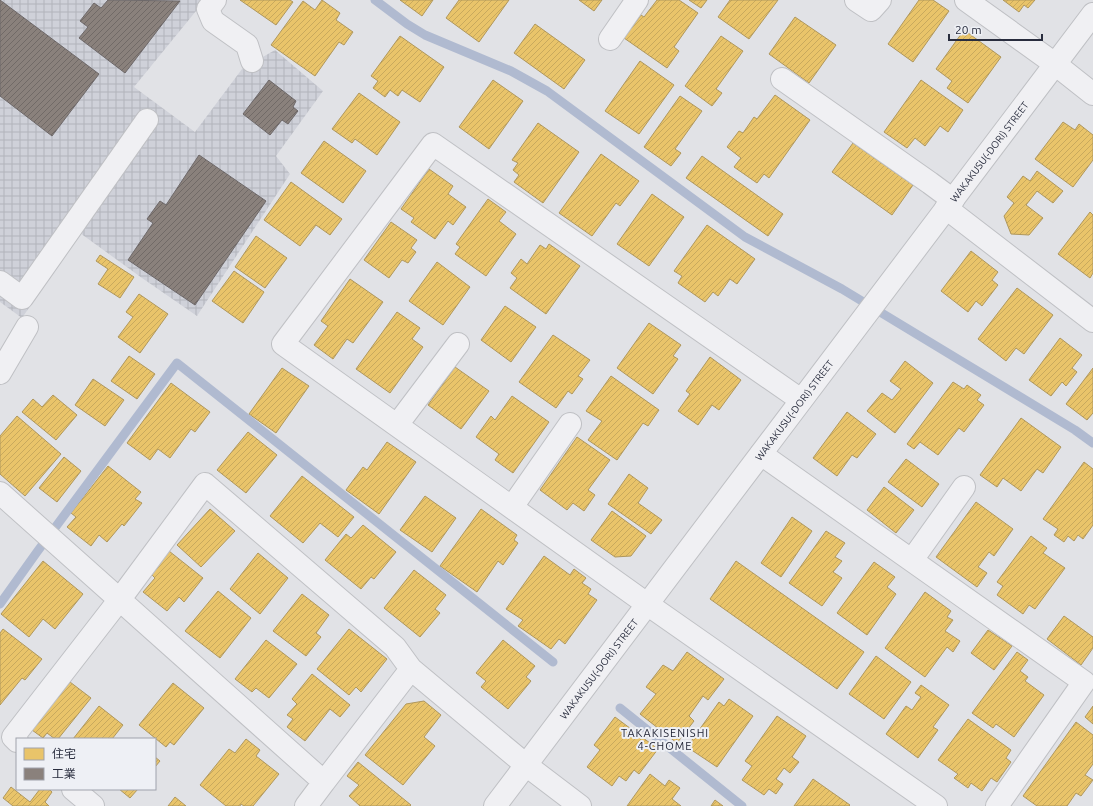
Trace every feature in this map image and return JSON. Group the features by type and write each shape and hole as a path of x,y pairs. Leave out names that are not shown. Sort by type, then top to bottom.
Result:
{"street":[{"path":"215,0 208,9 213,21 247,45 252,61"},
{"path":"610,39 637,0"},
{"path":"856,0 872,10 880,0"},
{"path":"966,0 1055,64 1093,94"},
{"name":"WAKAKUSU(-DORI) STREET","path":"495,806 1093,14"},
{"path":"782,79 930,183 950,204 1093,321"},
{"path":"0,282 22,298 147,120"},
{"path":"801,400 433,144 283,344 647,604 936,806"},
{"path":"0,373 28,327"},
{"path":"397,425 458,344"},
{"path":"512,507 570,424"},
{"path":"761,454 1084,682 997,806"},
{"path":"16,740 13,737 120,599 205,484 395,647 411,669 526,765 580,806"},
{"path":"912,560 964,487"},
{"path":"0,493 324,782"},
{"path":"306,806 411,669"},
{"path":"74,790 93,806"}],"shaded area":[{"path":"0,0 205,0 134,87 195,132 242,69 275,50 323,91 276,156 290,174 197,316 80,233 22,318 0,302"}],"building: 住宅":[{"path":"240,0 290,0 293,2 276,25"},
{"path":"322,0 340,13 336,20 353,32 344,45 339,42 315,76 271,45 303,1 315,10"},
{"path":"400,0 433,0 422,16"},
{"path":"459,0 509,0 479,42 446,18"},
{"path":"579,0 602,0 594,11"},
{"path":"657,0 679,0 698,13 674,47 679,51 667,68 624,38 641,15 644,17"},
{"path":"689,0 707,0 701,8"},
{"path":"730,0 778,0 749,39 718,17"},
{"path":"919,0 933,0 949,11 913,62 888,44"},
{"path":"1003,0 1035,0 1028,8 1024,5 1019,12"},
{"path":"795,17 836,45 809,83 769,54"},
{"path":"535,24 585,60 564,89 514,53"},
{"path":"964,30 1001,57 968,103 947,88 952,81 936,69"},
{"path":"400,36 444,67 420,102 402,90 398,96 390,90 385,97 373,88 378,81 371,76"},
{"path":"721,36 743,51 716,89 722,93 712,106 685,86"},
{"path":"640,61 674,85 639,134 605,111"},
{"path":"493,80 523,101 489,149 459,127"},
{"path":"921,80 963,110 948,132 940,126 925,146 915,138 907,148 884,132"},
{"path":"359,93 400,122 377,155 355,139 352,143 332,129"},
{"path":"775,95 810,120 769,178 764,174 757,183 734,167 741,158 727,147 739,131 743,133 754,117 757,119"},
{"path":"680,96 702,111 675,149 681,153 671,166 644,147"},
{"path":"1063,122 1075,130 1079,124 1093,135 1093,160 1073,187 1035,159"},
{"path":"538,123 579,152 543,203 514,182 519,175 513,170 518,163 512,160"},
{"path":"324,141 366,171 343,203 301,173"},
{"path":"853,143 913,185 892,215 832,172"},
{"path":"601,154 639,181 620,206 616,203 592,236 559,213"},
{"path":"702,156 783,214 768,236 686,178"},
{"path":"429,169 453,186 448,194 466,207 453,225 448,221 435,239 411,222 414,218 401,209"},
{"path":"1037,171 1063,191 1053,203 1037,191 1026,205 1043,218 1029,235 1011,234 1004,216 1014,203 1007,197 1023,176 1030,181"},
{"path":"291,182 342,219 330,235 316,225 300,246 264,220"},
{"path":"652,194 684,217 649,266 617,244"},
{"path":"488,199 506,212 499,221 516,234 486,276 455,254 460,247 456,244"},
{"path":"1090,212 1093,215 1093,273 1090,278 1058,254"},
{"path":"391,222 417,240 411,248 416,252 408,263 402,260 389,278 364,260"},
{"path":"707,225 755,259 737,284 730,279 718,296 713,292 705,302 678,283 682,276 674,271"},
{"path":"256,236 287,258 265,288 235,267"},
{"path":"549,244 580,266 546,314 510,288 517,278 511,273 521,259 527,264 540,245 546,249"},
{"path":"971,251 998,272 992,280 998,285 982,306 976,301 968,312 941,291"},
{"path":"100,255 134,277 120,298 98,284 108,269 96,261"},
{"path":"437,262 470,287 443,325 409,301"},
{"path":"234,271 264,292 243,323 212,301"},
{"path":"350,279 383,302 353,343 347,339 333,359 314,345 328,326 321,321"},
{"path":"1017,288 1053,315 1024,354 1016,348 1006,361 978,339"},
{"path":"139,294 168,314 140,353 118,337 133,317 126,312"},
{"path":"505,306 536,327 511,362 481,340"},
{"path":"397,312 420,328 412,339 423,347 390,393 356,369"},
{"path":"649,323 681,345 673,356 678,359 653,394 617,368"},
{"path":"553,335 590,360 578,376 583,379 572,394 568,391 556,408 519,382"},
{"path":"1060,338 1082,355 1072,368 1077,372 1066,386 1062,382 1051,396 1029,380"},
{"path":"129,356 155,374 137,399 111,381"},
{"path":"710,357 741,380 719,410 712,405 698,425 678,411 690,394 686,391"},
{"path":"905,361 933,383 895,433 867,411 882,393 892,400 901,389 890,381"},
{"path":"455,367 489,391 461,429 428,405"},
{"path":"282,368 309,386 276,433 249,414"},
{"path":"1093,368 1093,413 1087,420 1066,404"},
{"path":"611,376 659,410 648,426 643,423 617,460 588,440 602,421 586,411"},
{"path":"93,379 124,400 105,426 75,405"},
{"path":"953,382 964,389 967,385 981,395 977,400 984,405 964,432 959,428 938,455 920,442 914,449 907,444"},
{"path":"171,383 210,412 195,432 191,429 170,458 158,449 150,460 127,443"},
{"path":"53,395 77,415 56,440 22,412 33,399 42,407"},
{"path":"512,396 549,422 513,473 495,460 499,454 476,437 491,416 495,420"},
{"path":"847,412 876,434 857,458 852,455 837,476 813,458"},
{"path":"17,416 61,454 25,496 0,474 0,436"},
{"path":"1021,418 1061,447 1043,473 1037,469 1021,491 1003,478 997,487 980,475"},
{"path":"248,432 277,455 246,493 217,470"},
{"path":"577,437 610,460 588,490 595,495 584,511 573,503 567,510 540,490"},
{"path":"387,442 416,462 379,514 346,490 363,467 367,470"},
{"path":"64,457 81,471 57,502 39,488"},
{"path":"906,459 939,484 922,507 888,482"},
{"path":"1084,462 1093,469 1093,525 1083,539 1078,535 1074,541 1068,536 1064,542 1054,535 1058,529 1043,519"},
{"path":"108,466 141,492 135,499 142,503 124,526 122,524 107,542 99,535 91,546 67,527 76,517 71,513"},
{"path":"629,474 648,488 638,503 662,520 651,534 608,504"},
{"path":"302,476 354,517 338,537 320,523 303,543 270,516"},
{"path":"884,487 914,510 896,533 867,510"},
{"path":"425,496 456,518 432,552 400,530"},
{"path":"976,502 1013,529 994,556 989,552 978,567 987,573 977,587 936,557"},
{"path":"210,509 235,531 201,567 177,545"},
{"path":"481,509 517,535 514,540 518,543 503,565 498,561 477,592 440,566"},
{"path":"612,511 646,536 631,556 615,557 591,540"},
{"path":"792,517 812,531 781,577 761,563"},
{"path":"363,525 396,552 374,579 371,577 361,589 325,560 346,534 351,538"},
{"path":"826,531 845,543 835,557 842,561 833,572 842,578 822,606 789,583"},
{"path":"1031,536 1047,548 1043,553 1065,568 1035,609 1029,605 1023,614 997,595 1003,586 997,582"},
{"path":"169,551 203,578 184,602 179,597 167,611 143,592 155,578 151,574"},
{"path":"258,553 288,578 260,614 230,589"},
{"path":"544,556 570,575 574,569 586,578 582,583 591,589 588,594 597,600 565,644 559,639 551,649 518,626 523,620 506,609"},
{"path":"43,561 83,594 55,629 43,619 29,637 1,614"},
{"path":"736,561 864,652 837,689 710,599"},
{"path":"874,562 895,577 887,587 896,594 867,635 837,613"},
{"path":"414,570 446,595 435,609 440,613 420,637 384,608"},
{"path":"218,591 251,618 220,658 185,631"},
{"path":"925,592 951,611 947,617 953,620 945,631 960,641 953,652 947,647 925,677 885,648"},
{"path":"302,594 329,615 316,633 321,637 306,656 273,631"},
{"path":"1064,616 1093,637 1093,648 1081,665 1047,639"},
{"path":"3,629 42,659 25,680 22,678 0,705 0,633"},
{"path":"349,629 387,659 361,692 356,687 349,695 317,669"},
{"path":"988,630 1012,646 994,670 971,653"},
{"path":"266,640 297,664 269,698 256,688 252,692 235,679"},
{"path":"503,640 535,666 526,677 531,681 508,709 481,687 486,681 476,673"},
{"path":"687,652 724,679 708,700 703,696 689,716 694,721 677,743 640,714 656,694 646,687 663,665 673,671"},
{"path":"1017,652 1028,660 1020,671 1028,677 1025,681 1044,695 1014,737 996,724 993,728 972,713"},
{"path":"876,656 911,682 884,719 849,694"},
{"path":"312,674 350,705 340,717 330,709 305,741 287,727 293,719 287,715 297,704 292,699"},
{"path":"70,682 91,698 59,738 54,738 47,733 43,738 32,730"},
{"path":"173,683 204,708 174,745 170,742 166,747 139,725"},
{"path":"921,685 949,705 933,727 938,730 918,758 886,734 906,706 912,710 921,697 915,693"},
{"path":"729,699 753,716 717,767 687,747 719,702 724,706"},
{"path":"424,701 441,715 424,737 435,746 403,785 365,755 406,704"},
{"path":"99,706 123,725 113,738 74,738"},
{"path":"1093,706 1093,724 1085,717"},
{"path":"777,716 806,736 792,757 799,762 790,773 784,768 776,779 783,784 776,794 769,789 764,795 742,780 752,766 745,761"},
{"path":"615,717 658,749 639,774 634,770 626,781 619,776 612,786 587,767 600,750 594,745"},
{"path":"968,719 1011,750 1006,758 1011,762 997,782 991,778 982,791 971,783 968,788 954,778 958,774 938,760"},
{"path":"1076,722 1093,735 1093,764 1085,775 1093,780 1081,796 1076,793 1067,806 1037,806 1023,796"},
{"path":"246,739 260,750 256,756 279,774 253,806 244,806 241,804 240,806 226,806 200,785 229,749 235,753"},
{"path":"156,758 160,761 156,766"},
{"path":"358,762 411,805 360,806 349,796 359,785 347,776"},
{"path":"650,774 665,786 669,780 680,788 672,799 681,806 627,806"},
{"path":"813,779 850,805 794,806"},
{"path":"11,787 30,802 39,790 50,790 52,792 45,802 49,806 13,806 3,798"},
{"path":"120,790 137,790 130,798"},
{"path":"175,797 186,806 168,806"},
{"path":"715,800 723,806 711,806"}],"building: 工業":[{"path":"0,0 99,74 52,136 0,96"},
{"path":"108,0 180,1 125,73 79,38 88,27 80,21 94,3 101,8"},
{"path":"269,80 296,101 293,107 298,111 288,124 282,120 270,135 243,114"},
{"path":"199,155 266,201 195,305 128,260 153,223 147,219 160,201 166,205"}],"waterway":[{"path":"375,0 407,24 425,35 511,71 547,91 745,237 842,289 1075,430 1093,443"},
{"path":"0,604 177,363 553,662"},
{"path":"620,708 742,806"}],"district":[{"name":"TAKAKISENISHI 4-CHOME","path":"665,739"}]}
